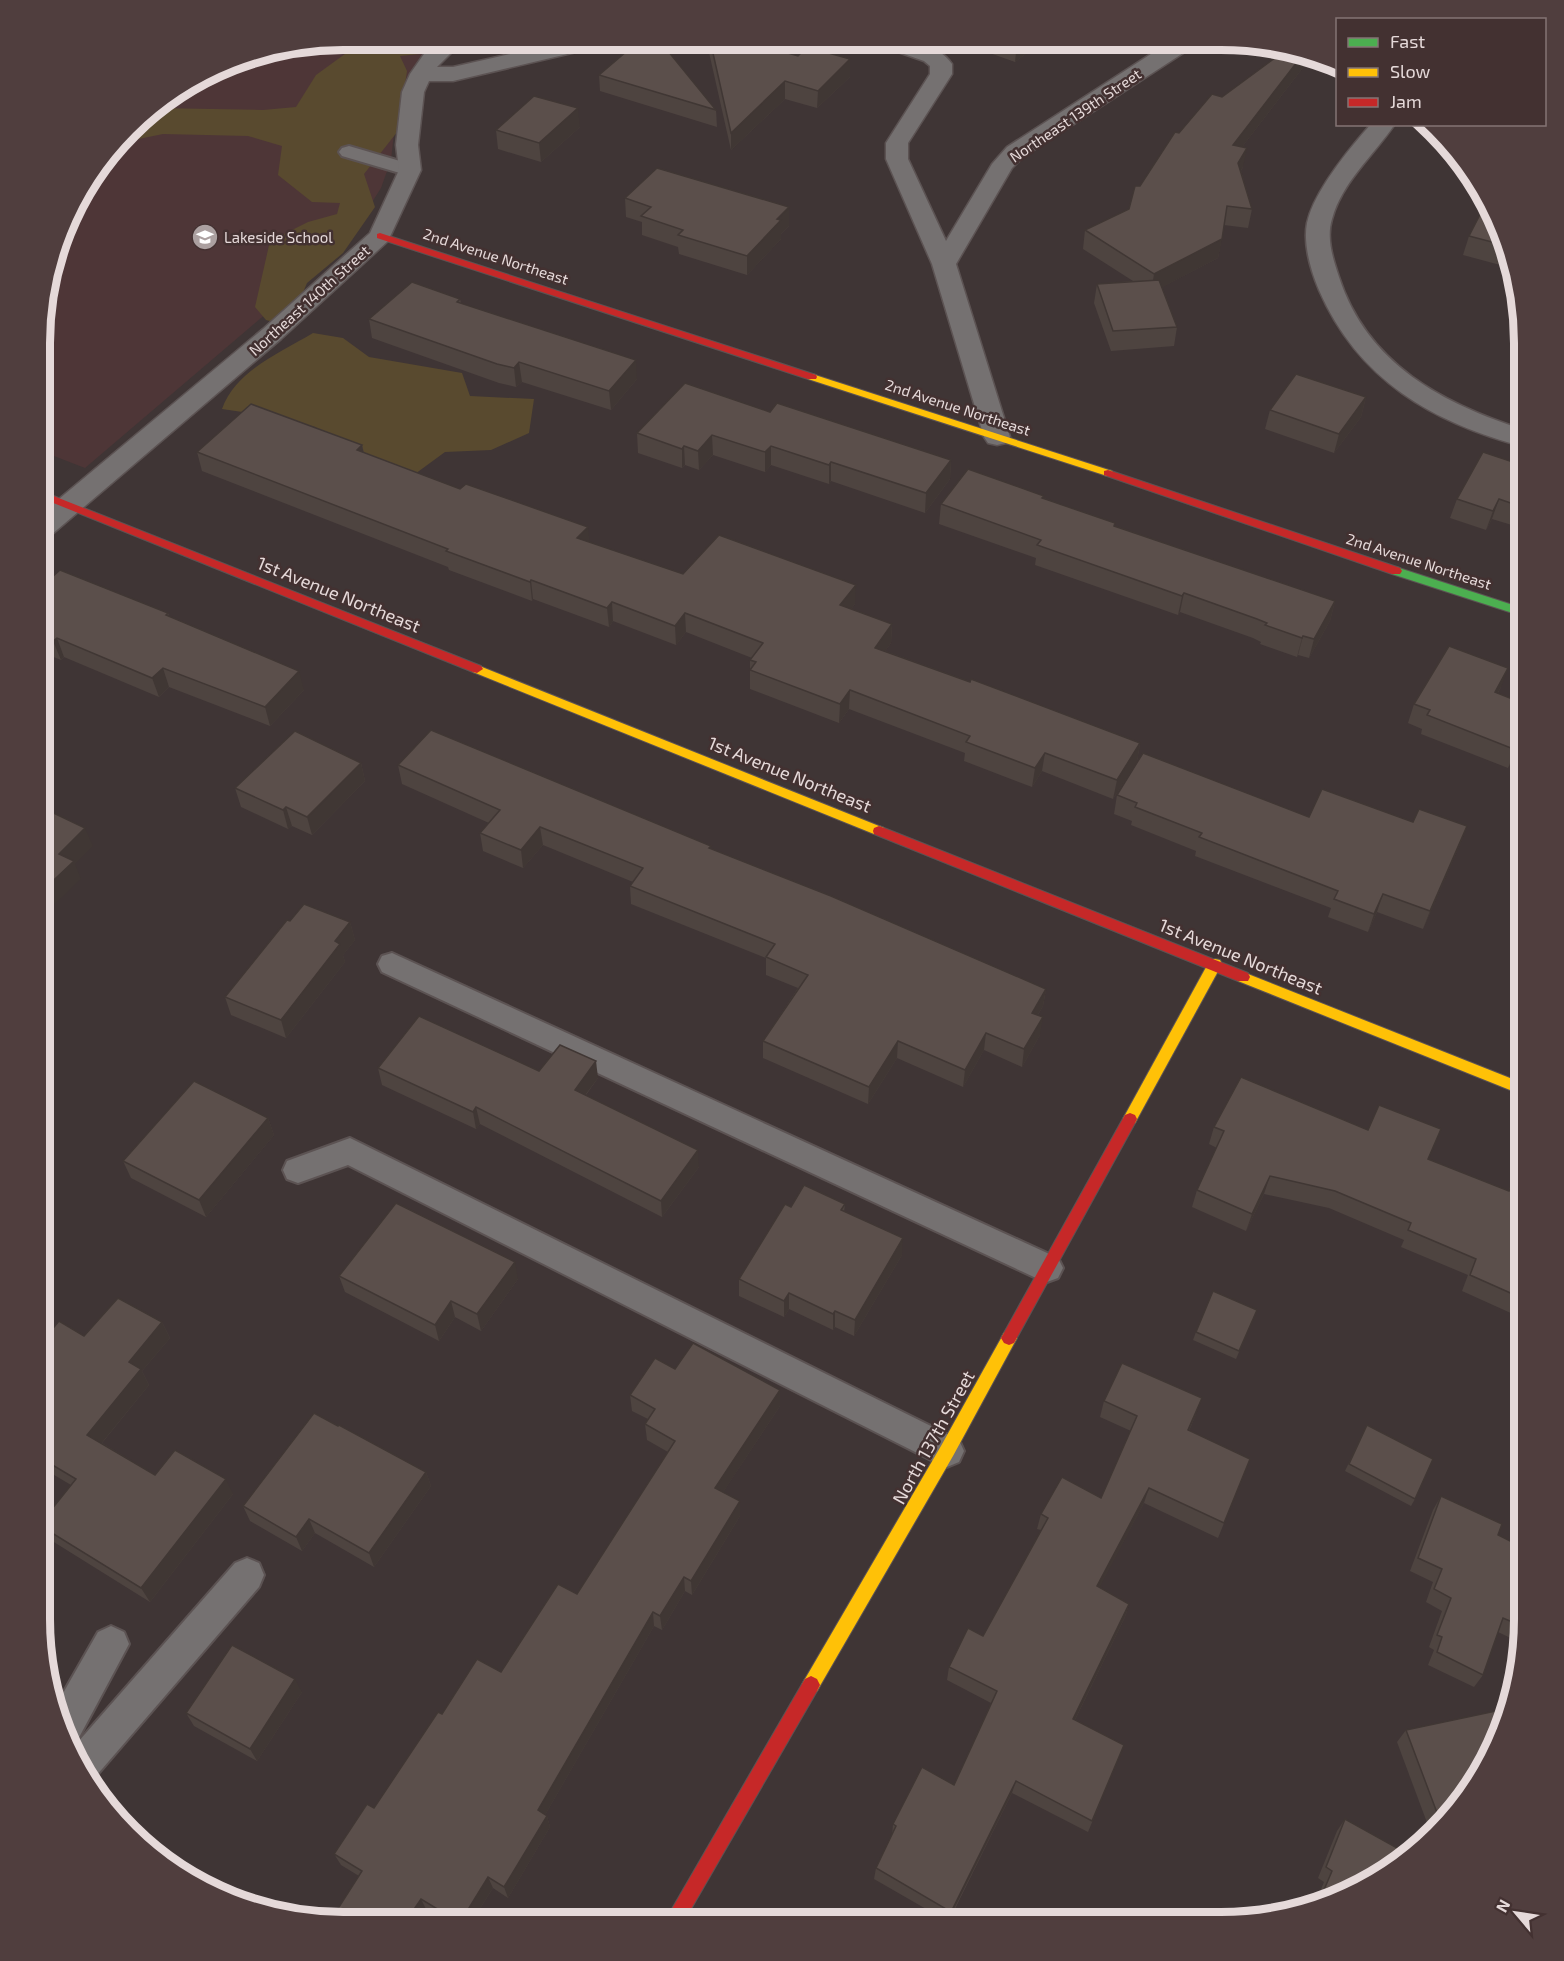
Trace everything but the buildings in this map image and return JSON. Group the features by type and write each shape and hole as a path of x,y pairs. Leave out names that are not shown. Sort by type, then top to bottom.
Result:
{"street":[{"name":"Northeast 140th Street","path":"50,522 272,334 380,236 410,170 407,145 413,92 421,74 442,50"},
{"path":"421,74 453,74 555,50"},
{"path":"916,50 932,56 941,64 941,74 897,143 897,159 944,264 997,437"},
{"name":"Northeast 139th Street","path":"944,264 1003,164 1015,152 1172,50"},
{"path":"1382,126 1339,181 1317,225 1324,278 1350,329 1385,369 1457,415 1514,435"},
{"name":"2nd Avenue Northeast","path":"380,236 1187,499 1514,610"},
{"name":"1st Avenue Northeast","path":"50,497 1514,1086"},
{"name":"North 137th Street","path":"679,1912 947,1451 1215,964"}],"lane":[{"path":"349,152 410,170"},
{"path":"392,964 1047,1268"},
{"path":"298,1170 350,1151 947,1451"},
{"path":"87,1760 246,1575"},
{"path":"68,1721 111,1644"}],"shaded area":[{"name":"Lakeside School","path":"323,50 430,50 407,78 397,106 391,160 381,188 362,218 288,295 85,468 50,454 52,304 59,267 72,230 89,196 122,149 149,122 180,99 213,80 248,65 285,55"},
{"path":"350,50 433,50 429,53 400,56 407,71 398,131 364,174 375,207 343,253 307,283 299,302 277,323 266,320 255,307 270,241 308,222 337,214 340,203 312,202 278,175 282,146 248,136 163,134 130,141 167,108 263,110 296,107 316,75"},
{"path":"313,333 343,338 369,357 462,373 470,396 534,399 529,433 491,450 445,452 404,482 315,427 283,418 222,409 237,383 248,373"}],"traffic: fast":[{"path":"1396,571 1514,609"}],"traffic: slow":[{"path":"812,377 1108,473"},
{"path":"477,669 879,831"},
{"path":"1130,1119 1215,964"},
{"path":"1243,977 1514,1086"},
{"path":"811,1685 947,1451 1009,1338"}],"traffic: jam":[{"path":"380,236 812,377"},
{"path":"1108,473 1396,571"},
{"path":"50,498 477,669"},
{"path":"879,831 1243,977"},
{"path":"1009,1338 1130,1119"},
{"path":"679,1912 811,1685"}],"place":[{"name":"Lakeside School","path":"205,237"}]}
